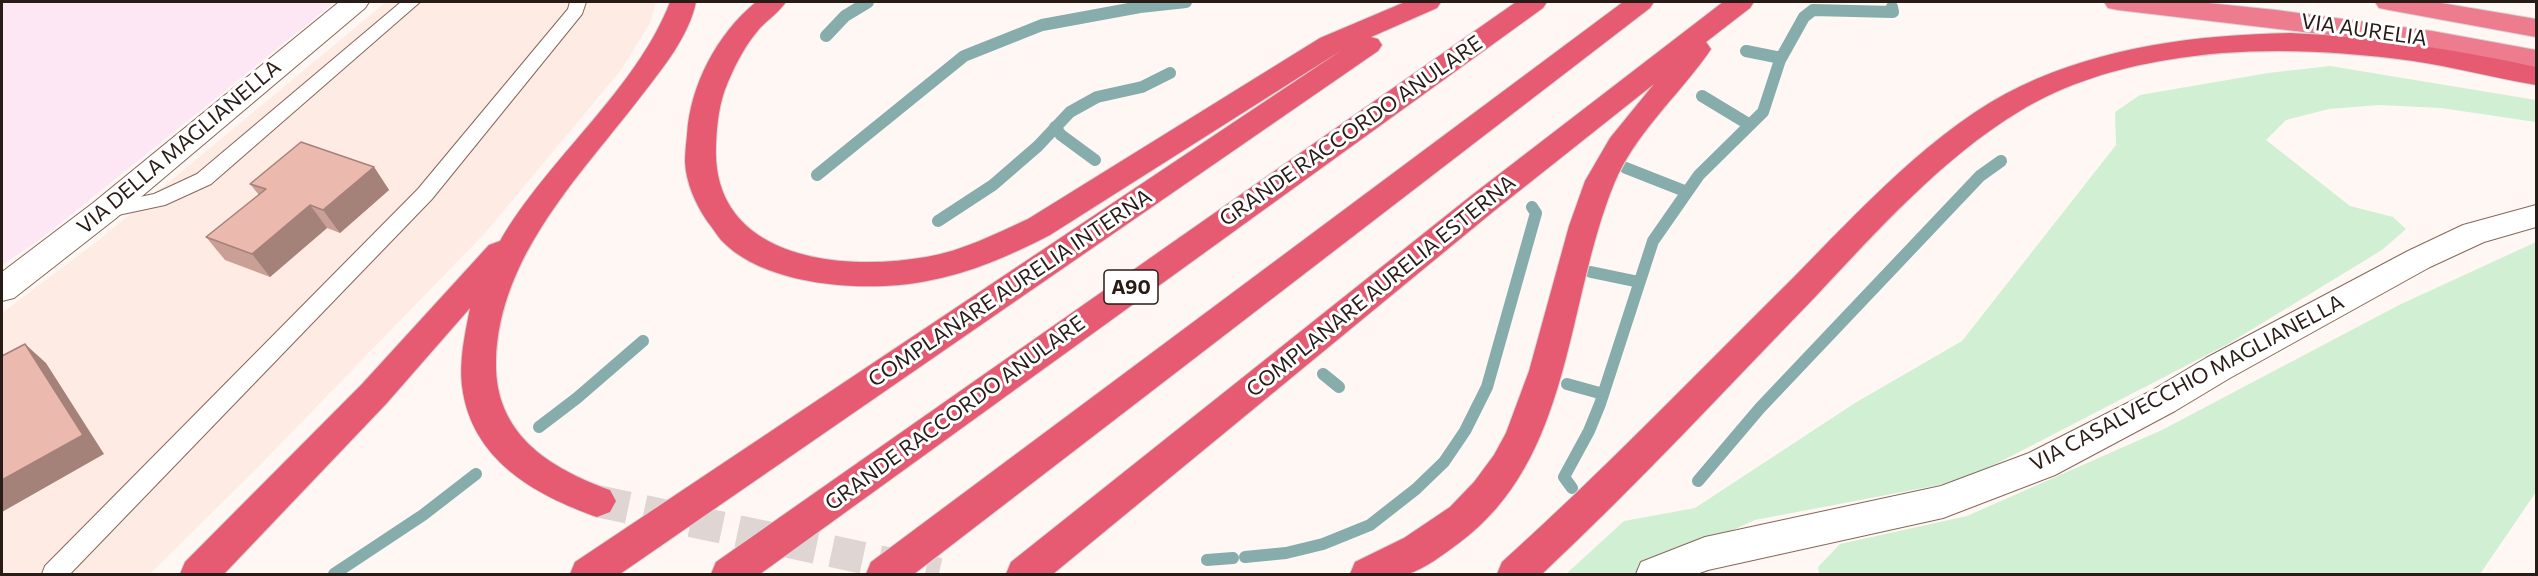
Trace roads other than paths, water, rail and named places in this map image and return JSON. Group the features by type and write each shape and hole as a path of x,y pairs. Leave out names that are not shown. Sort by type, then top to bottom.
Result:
{"highway":[{"path":"199,574 374,394 527,223 638,82 664,45 683,2"},
{"path":"772,2 748,26 725,58 706,101 700,130 699,162 709,198 717,215 732,232 762,254 797,267 853,276 925,270 962,261 1001,245 1039,226 1330,44 1427,2"},
{"name":"COMPLANARE AURELIA INTERNA","path":"589,574 1431,2"},
{"name":"GRANDE RACCORDO ANULARE","path":"730,574 1533,2"},
{"path":"885,574 1640,2"},
{"name":"VIA AURELIA","path":"2118,2 2380,31 2461,43 2536,59"},
{"name":"VIA AURELIA","path":"2389,2 2536,28"},
{"path":"1369,574 1402,559 1462,518 1496,481 1516,448 1534,410 1584,231 1607,166 1631,130 1679,75 1729,10"},
{"name":"COMPLANARE AURELIA ESTERNA","path":"1025,574 1484,203 1729,10"},
{"path":"1516,574 1571,525 1869,220 1979,122 2046,86 2094,68 2153,52 2251,42 2305,42 2392,49 2440,55 2536,75"},
{"path":"527,223 497,281 488,304 481,334 479,392 488,416 502,440 529,467 544,479 567,491 597,501"}],"street":[{"name":"VIA DELLA MAGLIANELLA","path":"2,289 104,211 355,2"},
{"name":"VIA CASALVECCHIO MAGLIANELLA","path":"1655,574 1705,554 1942,501 2042,464 2163,401 2218,368 2419,259 2474,233 2536,216"}],"lane":[{"path":"104,211 158,200 204,179 411,2"},
{"path":"54,574 425,194 576,10 578,2"}],"waterway":[{"path":"826,36 845,16 868,2"},
{"path":"817,175 964,56 1042,25 1140,7 1186,2"},
{"path":"1750,125 1763,112 1780,60 1804,17 1813,10 1893,12 1892,7"},
{"path":"1746,51 1781,58"},
{"path":"1055,128 1070,112 1097,97 1142,87 1170,73"},
{"path":"1702,96 1750,125"},
{"path":"1572,488 1564,477 1589,431 1600,404 1653,241 1699,175 1750,125"},
{"path":"938,221 993,185 1038,146 1055,128"},
{"path":"1055,128 1061,135 1095,160"},
{"path":"1698,481 1760,408 1980,176 2001,161"},
{"path":"1626,168 1687,192"},
{"path":"1245,557 1286,553 1323,544 1370,525 1416,489 1444,462 1465,431 1487,387 1536,213 1532,207"},
{"path":"1591,272 1639,282"},
{"path":"539,427 577,398 643,341"},
{"path":"1323,374 1339,387"},
{"path":"1567,384 1603,394"},
{"path":"334,574 423,515 476,474"},
{"path":"1207,560 1233,558"}],"tunnel":[{"path":"597,501 939,574"}]}
